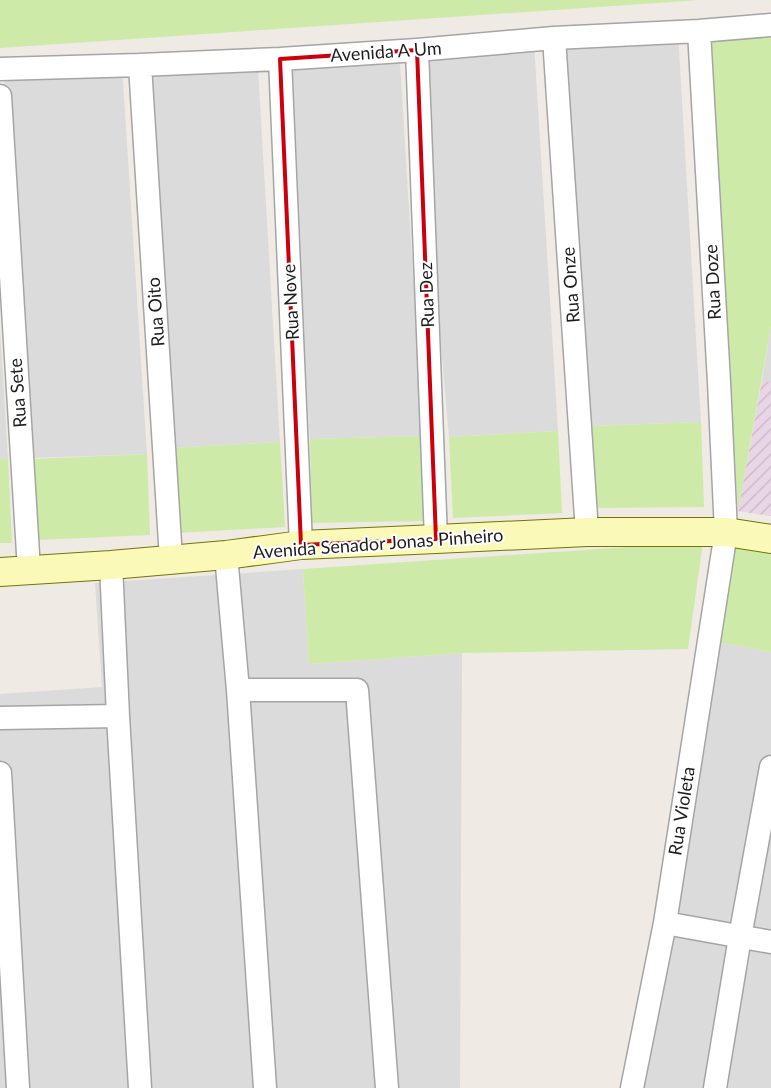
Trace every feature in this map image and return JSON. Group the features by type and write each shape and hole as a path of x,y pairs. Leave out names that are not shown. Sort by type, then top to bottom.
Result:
{"main road":[{"name":"Avenida Senador Jonas Pinheiro","path":"0,572 112,565 301,546 587,532 726,532 771,540"}],"street":[{"name":"Avenida A Um","path":"0,69 280,59 554,38 698,31 771,25"},
{"name":"Rua Doze","path":"698,31 726,532"},
{"name":"Rua Onze","path":"554,38 587,532"},
{"name":"Rua Dez","path":"417,50 436,539"},
{"name":"Rua Nove","path":"280,59 301,546"},
{"name":"Rua Oito","path":"140,65 171,559"},
{"name":"Rua Sete","path":"0,96 29,570"},
{"name":"Rua Violeta","path":"632,1088 665,923 726,532"},
{"path":"226,555 238,690 266,1088"},
{"path":"112,565 118,716 140,1088"},
{"path":"238,690 357,690 387,1088"},
{"path":"0,718 118,716"},
{"path":"715,1088 771,766"},
{"path":"0,773 18,1088"},
{"path":"665,923 771,942"}],"highlighted area":[{"path":"417,50 436,539 301,545 280,59"}],"shaded area":[{"path":"678,32 701,422 590,426 560,43"},
{"path":"534,42 558,431 449,437 416,53"},
{"path":"399,47 423,436 310,439 281,58"},
{"path":"257,52 280,442 173,448 139,64"},
{"path":"122,66 147,454 34,458 4,77"},
{"path":"771,326 771,382 762,380"},
{"path":"0,328 8,459 0,459"},
{"path":"762,380 771,382 771,516 738,511"},
{"path":"303,569 309,664 462,653 460,1088 0,1088 0,694 102,687 95,583"},
{"path":"718,642 771,652 771,1088 638,1088"}],"green space":[{"path":"0,0 700,0 0,48"},
{"path":"771,33 771,326 738,511 706,39"},
{"path":"701,422 704,507 594,508 590,426"},
{"path":"558,431 562,513 453,518 449,437"},
{"path":"423,436 424,521 312,523 310,439"},
{"path":"280,442 285,527 177,533 173,448"},
{"path":"147,454 150,535 37,540 34,459"},
{"path":"0,459 8,459 12,543 0,543"},
{"path":"703,542 688,649 462,653 309,664 303,569"},
{"path":"732,545 771,552 771,652 718,642"}]}
